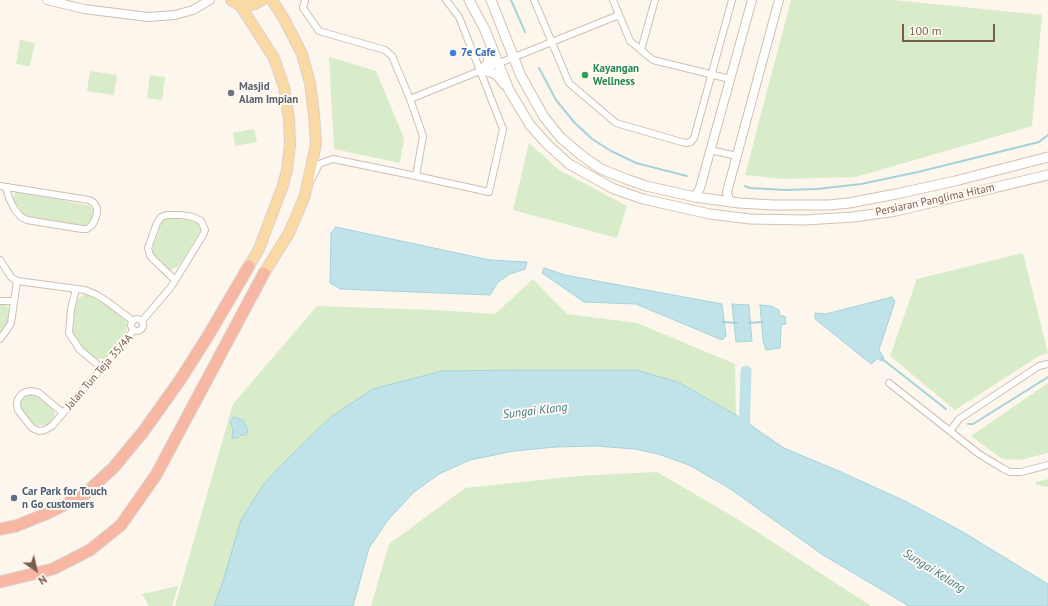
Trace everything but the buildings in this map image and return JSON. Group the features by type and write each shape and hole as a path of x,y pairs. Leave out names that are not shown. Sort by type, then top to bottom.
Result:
{"highway":[{"path":"0,529 16,526 48,513 84,495 114,467 143,432 180,380 249,266"},
{"path":"0,582 53,569 90,550 121,524 156,475 264,273"}],"main road":[{"path":"235,2 248,6 262,0"},
{"path":"264,273 289,233 305,195 316,144 310,83 302,54 284,19 272,0"},
{"path":"280,0 284,19"},
{"name":"Persiaran Panglima Hitam","path":"469,0 478,15 491,44 509,90 530,125 547,144 569,164 614,189 656,202 710,214 750,219 805,220 853,217 896,211 1048,175"},
{"name":"Persiaran Panglima Hitam","path":"491,0 522,76 544,117 560,137 581,155 601,169 646,186 695,197 773,205 805,206 850,203 955,181 1048,157"},
{"path":"235,2 274,58 284,88 289,119 290,144 287,170 282,188 259,249 249,266"},
{"path":"481,71 488,63 491,44"},
{"path":"481,71 492,72 497,75 509,90"}],"street":[{"path":"47,0 84,9 148,17 176,15 193,10 210,0"},
{"path":"305,0 303,8 318,31 388,52 392,56 410,99 423,136 416,176"},
{"path":"305,195 318,164 333,159 489,192 503,129 459,17 446,0"},
{"path":"534,0 569,83 616,124 685,143 691,142 694,138 732,0"},
{"path":"613,0 630,41 653,60 730,79"},
{"path":"641,50 655,0"},
{"path":"695,197 700,188 752,0"},
{"path":"729,201 727,192 779,0"},
{"path":"410,99 619,15"},
{"path":"710,150 737,156"},
{"path":"0,186 8,187 89,200 94,203 97,208 95,220 87,229 27,220 15,210 7,192 8,187"},
{"path":"142,321 171,287 205,230 201,221 193,217 167,215 161,217 157,223 148,248 153,259 175,280"},
{"path":"0,260 11,278 17,281 85,290 97,295 133,321"},
{"path":"0,339 11,323 17,281"},
{"path":"76,289 71,309 69,333 80,350 102,368"},
{"path":"0,300 14,301"},
{"path":"133,321 138,319 142,321"},
{"path":"133,321 131,325 137,332 142,330 144,325 142,321"},
{"name":"Jalan Tun Teja 35/4A","path":"63,413 39,393 31,390 23,393 18,399 18,410 32,428 39,431 45,430 52,426 134,330"},
{"path":"950,431 959,419 1039,366 1048,364"},
{"path":"889,383 979,454 1010,472 1021,472 1048,465"}],"green space":[{"path":"791,0 893,0 1042,15 1032,126 856,177 782,179 745,175"},
{"path":"20,40 35,43 30,66 16,64"},
{"path":"329,57 376,71 404,138 400,163 334,149"},
{"path":"90,71 117,75 114,95 87,91"},
{"path":"150,75 165,77 162,100 147,98"},
{"path":"254,129 257,142 235,146 233,133"},
{"path":"529,143 559,170 627,206 617,238 513,210"},
{"path":"16,192 90,206 94,211 93,216 90,222 84,226 27,217 23,214 14,200 13,197"},
{"path":"169,218 196,222 200,225 201,230 180,264 170,270 155,257 153,253 153,247 161,223 165,219"},
{"path":"1023,253 1048,353 1039,356 955,410 890,356 917,279"},
{"path":"533,279 567,314 637,323 735,364 736,415 678,382 636,370 224,578 214,606 175,606 233,404 317,306 436,310 495,314"},
{"path":"85,294 106,304 127,322 126,333 104,359 96,359 82,347 73,333 72,325 75,308 78,299"},
{"path":"4,304 10,312 8,322 0,332 0,305"},
{"path":"1048,383 1048,453 1020,460 1002,459 971,436"},
{"path":"29,395 36,396 53,409 55,414 54,418 48,425 36,425 21,408 20,404 23,398"},
{"path":"657,472 734,517 871,606 371,606 389,544 465,488 578,476"},
{"path":"1048,479 1048,487 1036,485 1036,482"},
{"path":"178,586 172,606 149,606 142,594"}],"water":[{"path":"336,227 490,260 527,262 525,269 510,274 498,282 490,295 340,289 330,283 331,233"},
{"path":"544,268 565,275 722,304 726,336 722,340 636,304 584,302 542,273"},
{"path":"892,297 895,301 879,350 884,358 882,361 876,358 871,364 815,319 815,313 826,314"},
{"path":"732,304 749,305 752,341 736,342"},
{"path":"760,305 771,306 779,310 780,316 785,316 786,324 781,325 780,348 766,350 763,340"},
{"path":"636,370 678,382 736,415 784,448 907,502 963,532 1048,584 1048,606 909,606 823,555 729,488 689,465 658,454 635,449 595,446 556,447 514,451 470,460 439,474 413,493 388,520 369,548 353,606 214,606 241,520 263,485 289,457 332,416 373,389 442,371"},
{"path":"234,417 243,420 248,431 246,435 241,435 238,438 232,438 233,429 230,422"}],"waterway":[{"path":"511,0 525,32"},
{"path":"539,68 556,100 574,122 592,139 611,151 636,163 687,176"},
{"path":"745,186 750,188 785,190 817,189 861,184 918,172 1039,142 1048,135"},
{"path":"723,322 737,323"},
{"path":"749,323 763,322"},
{"path":"881,358 946,409"},
{"path":"744,436 746,371"},
{"path":"968,424 973,424 1048,377"}],"place":[{"name":"7e Cafe","path":"453,53"},
{"name":"Kayangan Wellness","path":"585,75"},
{"name":"Masjid Alam Impian","path":"231,93"},
{"name":"Car Park for Touch n Go customers","path":"14,498"}],"water label":[{"name":"Sungai Klang","path":"535,411"},
{"name":"Sungai Kelang","path":"934,571"}]}
